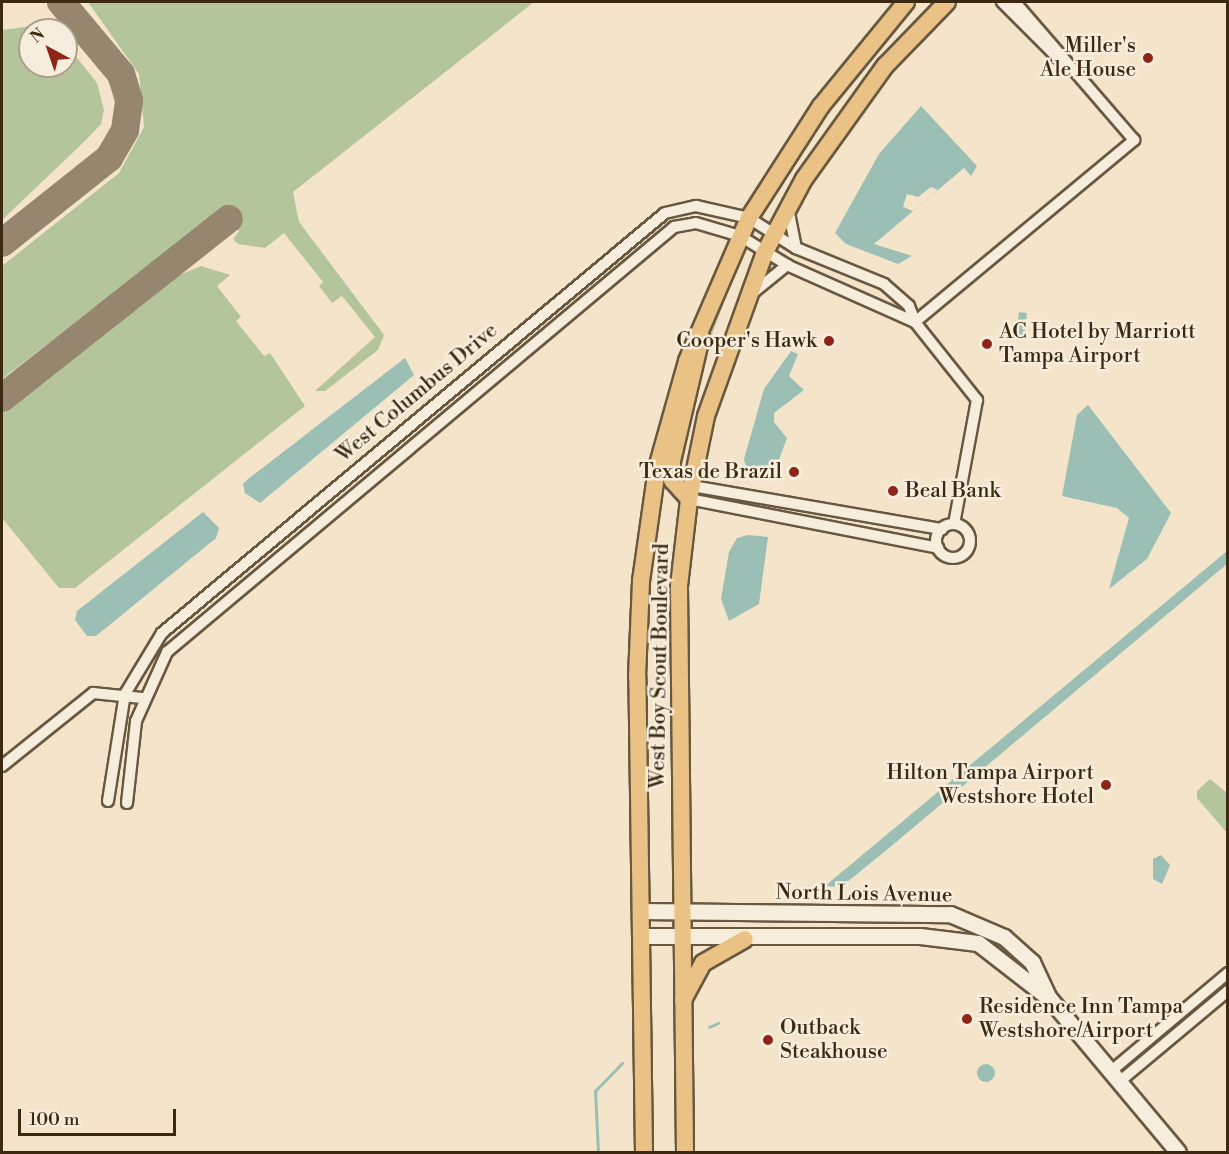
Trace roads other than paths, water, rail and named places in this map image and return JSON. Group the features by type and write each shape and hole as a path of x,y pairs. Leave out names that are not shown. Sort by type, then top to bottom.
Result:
{"main road":[{"name":"West Boy Scout Boulevard","path":"644,1152 641,936 641,581 657,468 700,328 749,218 821,106 906,2"},
{"name":"West Boy Scout Boulevard","path":"685,1152 680,939 679,586 690,493 721,366 774,234 788,208 885,66 947,2"},
{"path":"690,493 672,480 672,461 702,352 700,328"},
{"path":"681,1004 703,963 745,939"}],"street":[{"path":"1002,2 1081,80"},
{"path":"915,322 1134,140 1015,2"},
{"name":"West Columbus Drive","path":"124,694 162,633 180,615 644,227 665,213 696,206 749,218 796,248 884,284 909,306 915,322 977,400 954,524"},
{"path":"788,208 796,248"},
{"name":"West Columbus Drive","path":"142,698 167,652 191,628 644,248 674,227 696,223 740,236 787,265 915,322"},
{"path":"746,301 787,265"},
{"path":"690,493 819,509 942,529 954,524 969,534 967,551 951,558 938,548 690,493"},
{"path":"819,509 827,524"},
{"path":"938,548 942,529"},
{"path":"2,766 93,693 124,694 142,698 127,803"},
{"path":"108,801 124,694"},
{"name":"North Lois Avenue","path":"641,911 950,914 1004,937 1032,962 1050,999"},
{"name":"North Lois Avenue","path":"641,936 680,939 965,939 990,948 1050,999 1178,1152"},
{"path":"1115,1077 1175,1017 1227,973"},
{"path":"1115,1077 1184,1028 1227,991"},
{"path":"1175,1017 1184,1028"}],"water":[{"path":"921,106 977,166 971,176 964,168 874,244 912,256 898,264 846,244 835,233 879,154"},
{"path":"1019,312 1027,313 1024,336 1016,335"},
{"path":"791,351 798,354 789,376 804,390 774,413 774,422 787,438 775,470 747,470 744,459 764,389"},
{"path":"405,358 414,375 260,503 245,493 243,484 248,479"},
{"path":"1088,405 1171,513 1147,559 1109,589 1129,518 1117,508 1062,496 1077,415"},
{"path":"203,512 219,528 216,538 96,636 87,636 75,620 77,611"},
{"path":"748,535 768,537 759,604 729,621 721,599 729,552 737,538"},
{"path":"1227,551 1227,564 889,848 841,887 825,886"},
{"path":"1161,855 1170,865 1162,884 1153,879 1153,859"},
{"path":"986,1064 992,1067 995,1073 992,1079 986,1082 980,1079 977,1073 980,1067"}],"waterway":[{"path":"709,1027 718,1023"},
{"path":"598,1152 595,1091 622,1063"}],"place":[{"name":"Miller's Ale House","path":"1148,58"},
{"name":"Cooper's Hawk","path":"829,341"},
{"name":"AC Hotel by Marriott Tampa Airport","path":"987,344"},
{"name":"Texas de Brazil","path":"794,472"},
{"name":"Beal Bank","path":"893,491"},
{"name":"Hilton Tampa Airport Westshore Hotel","path":"1106,785"},
{"name":"Residence Inn Tampa Westshore/Airport","path":"967,1019"},
{"name":"Outback Steakhouse","path":"768,1040"}]}
